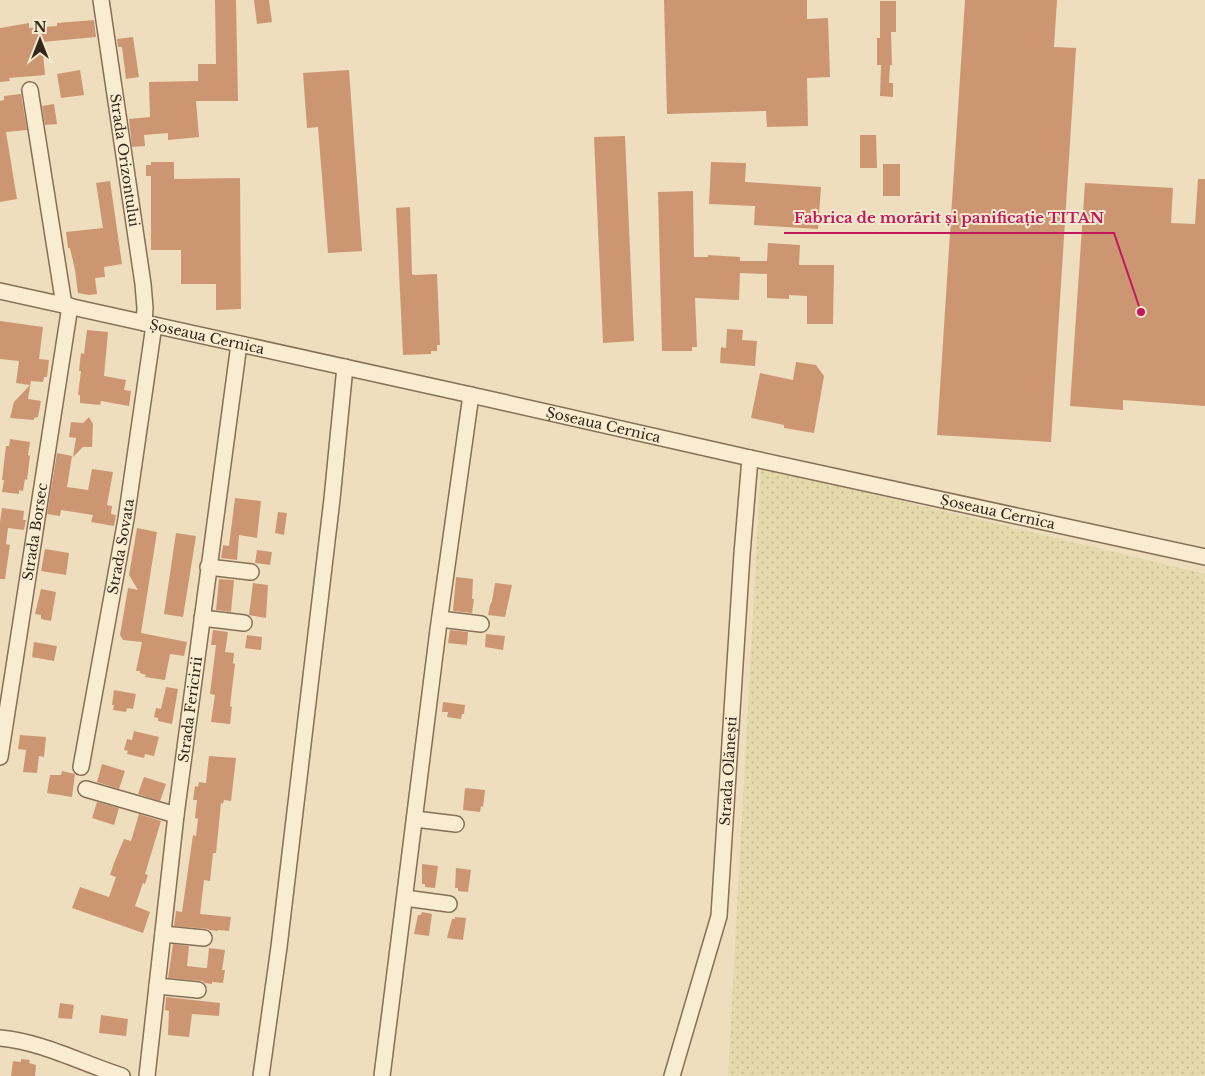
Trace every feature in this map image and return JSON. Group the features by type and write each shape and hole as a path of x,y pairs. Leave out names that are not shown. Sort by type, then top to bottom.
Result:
{"street":[{"name":"Strada Orizontului","path":"101,0 145,308 149,324"},
{"name":"Strada Borsec","path":"0,757 67,306 30,90"},
{"name":"Șoseaua Cernica","path":"0,291 1205,557"},
{"name":"Strada Sovata","path":"81,767 126,519 149,324"},
{"name":"Strada Fericirii","path":"147,1076 176,815 239,344"},
{"path":"261,1076 279,947 332,498 345,367"},
{"path":"382,1076 440,619 471,395"},
{"name":"Strada Olănești","path":"672,1076 719,916 750,458"},
{"path":"208,567 251,572"},
{"path":"202,618 244,623"},
{"path":"440,619 480,624"},
{"path":"86,789 176,815"},
{"path":"415,819 456,824"},
{"path":"405,898 449,904"},
{"path":"163,934 204,938"},
{"path":"157,986 198,990"},
{"path":"0,1038 48,1048 122,1076"}],"shaded area":[{"path":"761,467 1205,574 1205,1076 728,1076"}],"building":[{"path":"215,0 236,0 238,101 196,101 199,137 168,140 168,133 144,135 145,146 132,147 129,119 150,117 149,82 198,81 198,64 216,64"},
{"path":"254,0 269,0 272,22 257,24"},
{"path":"664,0 807,0 807,19 828,18 830,77 807,78 808,126 767,127 766,111 667,114"},
{"path":"965,0 1057,0 1054,47 1076,48 1051,442 937,435"},
{"path":"880,1 896,1 896,32 891,32 892,65 890,65 889,83 893,83 893,97 880,96 881,65 877,65 877,38 880,38"},
{"path":"94,20 96,37 42,42 45,75 9,78 10,81 0,82 0,28 29,23 29,28 57,26 57,23"},
{"path":"133,37 139,77 126,79 122,47 118,47 117,39"},
{"path":"80,70 84,95 61,98 57,74"},
{"path":"349,70 362,251 328,253 318,127 307,128 303,73"},
{"path":"21,94 27,130 6,132 17,199 0,202 0,101 4,100 4,96"},
{"path":"54,104 57,124 45,125 42,106"},
{"path":"860,135 876,135 877,168 860,168"},
{"path":"625,136 634,341 603,343 594,137"},
{"path":"151,162 174,162 174,179 240,178 241,309 216,310 216,284 181,284 181,250 151,250 151,176 146,176 146,165 151,165"},
{"path":"711,162 746,163 745,182 821,187 818,229 754,225 755,206 709,204"},
{"path":"883,164 900,164 900,196 883,196"},
{"path":"1198,179 1205,179 1205,406 1123,400 1123,410 1070,406 1085,183 1173,188 1171,223 1195,224"},
{"path":"110,181 122,264 104,267 105,277 95,278 97,294 78,293 66,232 103,228 96,183"},
{"path":"693,191 694,257 708,257 708,255 740,257 740,261 767,261 768,243 800,245 799,265 834,265 833,324 807,324 807,296 789,295 789,299 767,298 767,274 740,273 739,300 695,298 697,347 692,347 692,351 662,351 658,192"},
{"path":"410,207 412,274 437,274 440,345 437,345 437,351 431,351 431,354 403,355 396,208"},
{"path":"0,321 43,327 39,359 49,360 47,377 44,377 43,382 31,381 28,399 41,401 38,417 34,418 34,420 10,418 14,402 30,385 16,383 19,361 0,359"},
{"path":"727,329 743,330 742,340 757,341 755,366 720,363 721,347 726,348"},
{"path":"87,330 108,332 104,376 126,380 124,390 131,391 129,406 101,401 100,405 80,403 80,395 78,395 81,371 79,371 81,353 84,354"},
{"path":"796,362 816,365 824,376 814,433 784,428 784,425 751,418 760,373 793,380"},
{"path":"89,417 93,424 92,447 83,447 73,457 76,438 69,437 71,422 83,423"},
{"path":"10,439 30,442 27,480 25,479 23,491 19,490 19,494 2,492 6,446 9,446"},
{"path":"57,453 72,456 67,487 88,490 92,469 113,472 107,505 112,506 111,514 116,515 114,526 91,522 93,515 61,510 60,516 47,514"},
{"path":"235,498 261,501 257,538 239,535 237,560 221,558 223,545 229,546"},
{"path":"2,508 24,511 23,520 26,520 24,530 8,528 6,544 10,545 5,579 0,579 0,522"},
{"path":"278,512 287,513 284,535 275,533"},
{"path":"137,528 157,532 141,633 187,642 184,656 170,654 165,680 145,677 146,675 140,673 140,671 136,671 142,642 123,640 120,635 128,588 138,590 129,575"},
{"path":"176,533 196,536 183,617 164,614"},
{"path":"45,549 69,553 66,575 41,571"},
{"path":"257,550 272,552 270,565 255,563"},
{"path":"456,577 473,579 472,599 474,599 472,613 453,611"},
{"path":"219,579 234,580 231,612 216,610"},
{"path":"253,583 268,585 266,618 249,615"},
{"path":"495,583 512,585 505,617 488,615"},
{"path":"41,589 56,592 51,621 41,619 41,615 35,614"},
{"path":"213,630 228,632 225,652 234,653 233,663 235,664 230,724 211,722 215,695 210,694 216,645 211,645"},
{"path":"450,630 468,632 467,645 448,643"},
{"path":"486,634 505,636 503,650 485,647"},
{"path":"247,635 262,637 261,650 245,648"},
{"path":"34,642 57,646 54,661 32,657"},
{"path":"166,687 178,689 172,724 158,721 158,718 154,717 156,708 161,709"},
{"path":"114,690 136,694 133,709 127,708 126,712 113,710"},
{"path":"443,702 465,705 464,714 462,714 461,719 447,717 448,712 442,712"},
{"path":"134,731 159,737 154,756 145,754 144,758 127,754 128,751 124,750 127,739 132,740"},
{"path":"20,735 46,737 44,757 39,756 37,773 23,772 26,750 18,749"},
{"path":"209,756 236,758 231,801 224,800 223,804 221,803 216,853 213,853 210,881 204,880 200,914 231,917 229,931 174,926 176,911 182,912 193,835 196,836 198,819 195,818 197,800 193,800 195,786 198,787 199,782 206,783"},
{"path":"102,764 125,771 119,789 97,782"},
{"path":"62,771 75,774 72,797 47,793 50,775 61,775"},
{"path":"144,777 166,784 160,801 138,794"},
{"path":"465,788 485,790 483,807 481,806 480,812 463,810"},
{"path":"97,802 119,808 114,825 92,818"},
{"path":"139,814 161,821 145,874 148,875 145,884 143,883 135,906 150,912 143,933 72,908 80,887 109,897 116,877 110,875 114,863 124,839 131,841"},
{"path":"422,864 438,866 435,888 425,887 425,884 422,884"},
{"path":"456,868 471,870 468,892 458,891 458,888 455,888"},
{"path":"422,912 432,914 429,936 414,934 418,915 421,915"},
{"path":"455,917 466,918 463,940 447,938 452,919 455,919"},
{"path":"173,944 189,946 187,966 204,968 207,968 209,948 225,950 222,970 225,970 223,983 212,982 212,984 204,983 203,981 168,978"},
{"path":"166,997 220,1003 219,1016 192,1014 189,1037 168,1035 169,1011 165,1010"},
{"path":"60,1003 74,1005 72,1019 58,1018"},
{"path":"101,1015 128,1019 126,1036 99,1033"},
{"path":"21,1059 30,1060 29,1063 36,1065 35,1076 11,1076 13,1061 21,1062"}],"place":[{"name":"Fabrica de morărit și panificație TITAN","path":"1141,312"}]}
